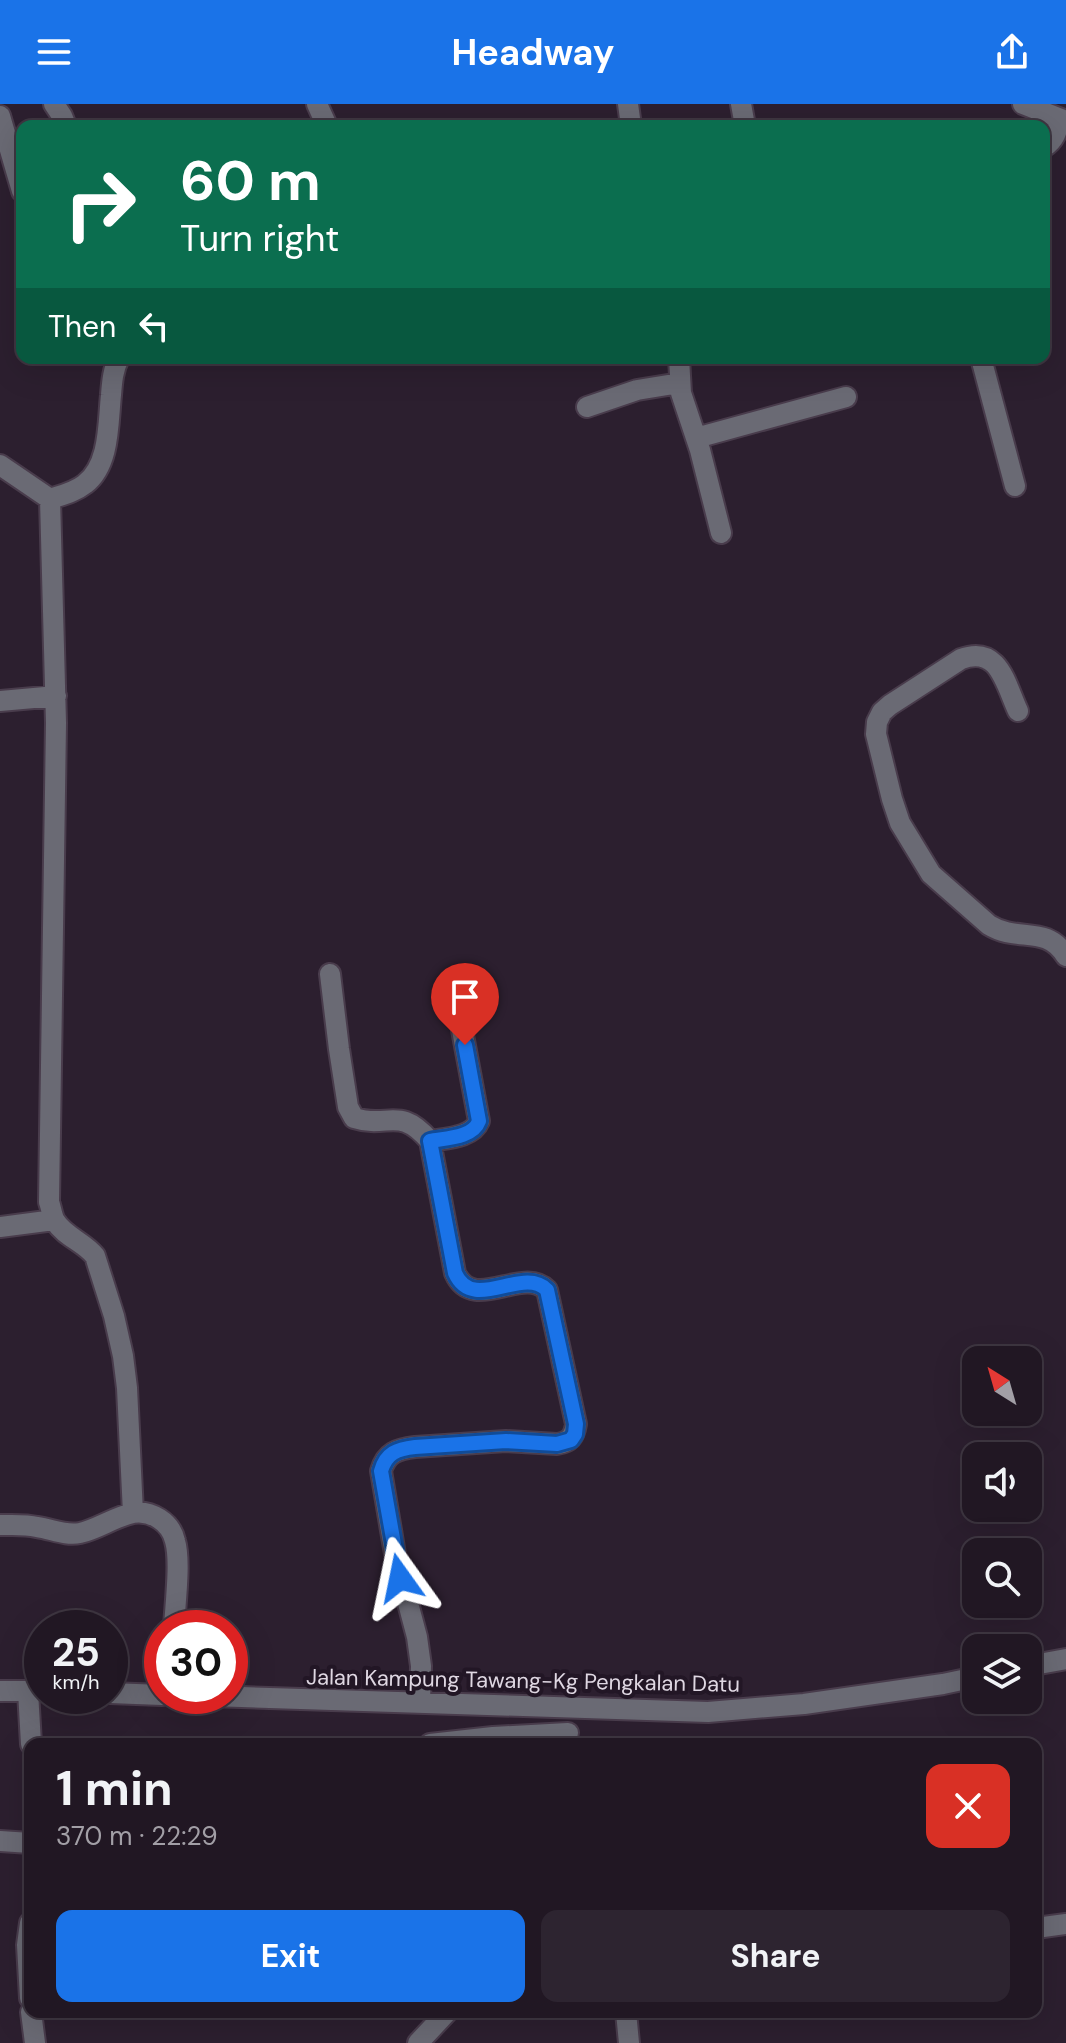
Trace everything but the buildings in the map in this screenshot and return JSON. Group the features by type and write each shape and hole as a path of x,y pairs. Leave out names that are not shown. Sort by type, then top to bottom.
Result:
{"street":[{"path":"1023,104 1063,120 1050,142"},
{"path":"0,116 16,171"},
{"path":"50,499 82,486 93,477 100,464 117,364"},
{"path":"679,364 680,383 721,533"},
{"path":"983,364 1015,486"},
{"path":"587,407 637,390 680,383"},
{"path":"696,438 846,397"},
{"path":"0,465 50,499"},
{"path":"50,499 56,696 49,1202 54,1220 95,1256 114,1316 127,1388 133,1513"},
{"path":"1018,711 992,660 983,655 972,655 890,705 877,722 876,734 900,823 931,874 1000,932 1048,938 1061,947 1066,956"},
{"path":"0,701 56,696"},
{"path":"330,974 348,1107 354,1118 367,1122 393,1119 411,1123 430,1141 458,1279 462,1285 474,1290 532,1283 543,1285 547,1290 576,1424 575,1434 565,1443 506,1441 415,1447 401,1449 384,1461 381,1471 395,1554 417,1637 421,1666 420,1702"},
{"path":"430,1141 469,1133 479,1121 460,1019"},
{"path":"0,1227 54,1220"},
{"path":"0,1525 77,1533 133,1513 145,1513 160,1519 169,1527 175,1541 175,1610"},
{"path":"1042,1663 1066,1659"},
{"name":"Jalan Kampung Tawang-Kg Pengkalan Datu","path":"248,1697 708,1712 745,1710 962,1680"},
{"path":"0,1691 24,1691"},
{"path":"484,1738 569,1738 564,1707"},
{"path":"31,1738 33,1714"},
{"path":"0,1841 24,1843"},
{"path":"1042,1927 1066,1924"},
{"path":"32,2018 35,2043"},
{"path":"418,2043 441,2018"},
{"path":"627,2018 629,2043"}],"route":[{"path":"400,1578 381,1471 384,1461 391,1454 415,1447 506,1441 557,1444 571,1440 575,1434 576,1424 547,1290 538,1283 468,1289 455,1273 430,1141 469,1133 479,1121 465,1045"}]}
